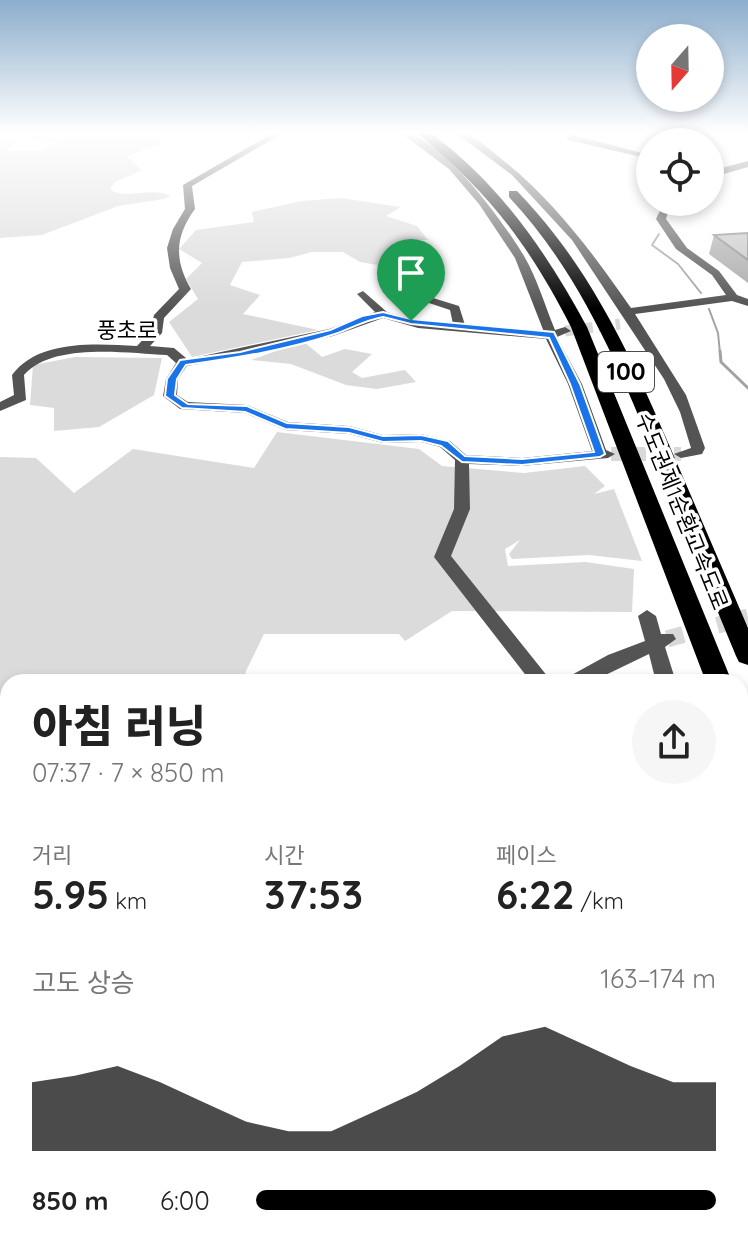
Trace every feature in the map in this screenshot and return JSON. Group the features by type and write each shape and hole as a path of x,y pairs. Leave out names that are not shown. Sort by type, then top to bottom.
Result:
{"highway":[{"name":"수도권제1순환고속도로","path":"489,191 505,205 556,282 579,327 716,674"},
{"name":"수도권제1순환고속도로","path":"510,191 557,245 582,282 647,416 748,656"}],"street":[{"path":"140,350 156,333 158,317 185,289 174,273 170,247 180,221 190,209 188,191"},
{"path":"183,362 172,379 170,396 185,406 247,409 285,426 349,430 383,439 421,438 445,444 462,459 522,462 606,454 575,384 558,332 520,258 473,191"},
{"path":"536,191 590,256 627,319 660,357 689,413 698,448 697,451 681,454"},
{"path":"662,216 661,219 682,249 721,275 733,297"},
{"path":"363,294 383,314 418,324 545,336 558,332"},
{"path":"627,319 733,297 748,303"},
{"path":"433,301 451,304 459,326"},
{"name":"풍초로","path":"0,407 21,397 18,375 31,360 68,350 170,351 183,362 258,351 333,332 383,314"},
{"path":"462,459 462,509 442,557 536,674"},
{"path":"647,616 660,642 665,674"},
{"path":"590,674 660,642"}],"shaded area":[{"path":"0,191 155,192 170,196 118,206 42,235 0,238"},
{"path":"341,198 401,207 386,216 417,226 428,240 414,240 411,256 389,267 360,262 343,252 312,252 289,258 242,262 230,285 260,295 243,314 318,330 192,357 169,322 198,299 186,279 202,263 179,249 196,230 254,222 252,212 302,201"},
{"path":"303,341 322,357 345,349 372,354 352,372 362,378 405,370 416,382 377,389 346,385 291,364 251,360"},
{"path":"75,357 162,358 154,395 99,427 54,431 54,408 30,405 33,365"},
{"path":"277,432 419,449 442,466 524,473 585,466 605,486 594,494 614,489 642,561 589,555 512,559 509,554 520,540 505,549 508,566 586,562 634,569 632,612 452,611 405,641 399,634 264,634 247,674 0,674 0,457 36,458 74,493 133,449 254,468"}],"building":[{"path":"748,233 748,260 714,235"}],"waterway":[{"path":"659,234 652,245 678,264 701,293"},
{"path":"709,309 718,333 720,353"},
{"path":"720,351 721,362 748,388"}],"tunnel":[{"path":"565,331 620,324"},
{"path":"611,454 681,454"},
{"path":"667,639 748,617"}],"route":[{"path":"383,314 411,321 545,336 551,334 575,384 600,454 522,462 462,459 445,444 421,438 383,439 349,430 285,426 247,409 185,406 170,396 172,379 183,362 240,355 294,339 333,332 383,314"}]}
